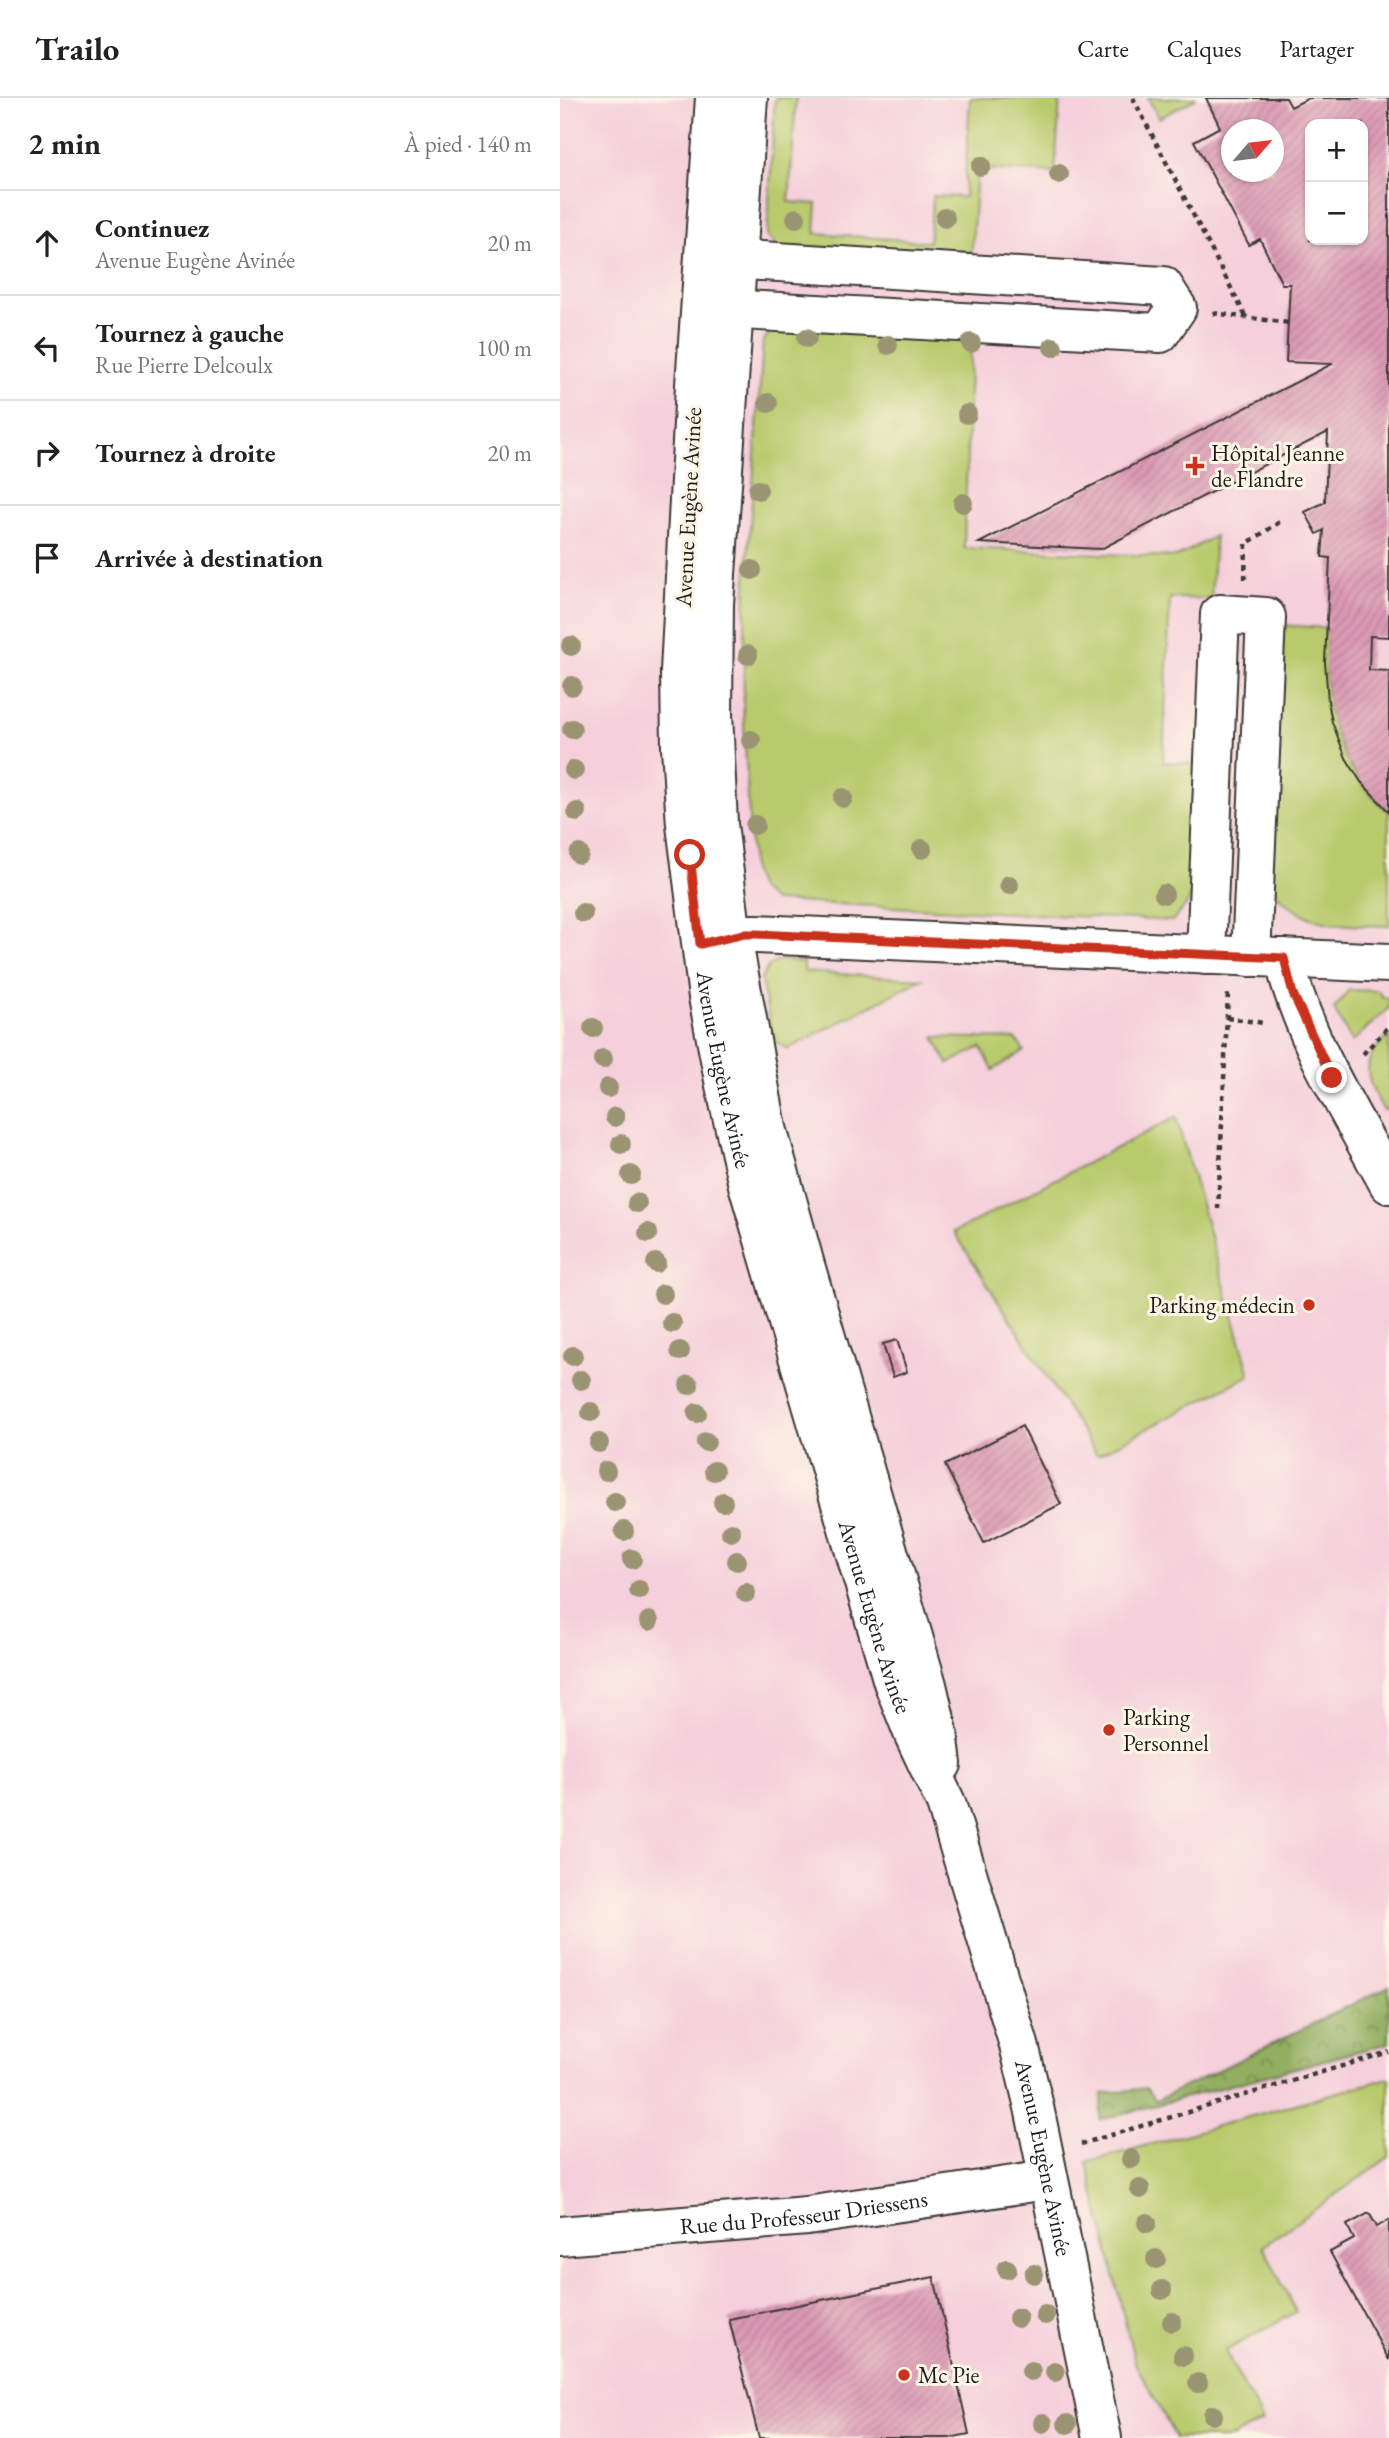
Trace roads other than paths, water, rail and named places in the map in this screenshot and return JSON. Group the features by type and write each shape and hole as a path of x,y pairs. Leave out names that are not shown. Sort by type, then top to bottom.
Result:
{"street":[{"name":"Avenue Eugène Avinée","path":"715,98 721,259"},
{"name":"Avenue Eugène Avinée","path":"748,98 721,259 717,309 713,713 718,824 716,940 751,1051 770,1139 927,1685 938,1732 946,1803 1019,2045 1102,2438"},
{"path":"717,309 1160,334 1177,308 1163,286 721,259"},
{"path":"1206,955 1220,614 1266,617 1268,957 1293,994 1332,1078 1389,1184"},
{"path":"716,940 757,934 1389,963"},
{"name":"Rue du Professeur Driessens","path":"560,2236 724,2225 807,2216 1045,2167"}],"place":[{"name":"Hôpital Jeanne de Flandre","path":"1195,466"},
{"name":"Parking médecin","path":"1309,1305"},
{"name":"Parking Personnel","path":"1109,1730"},
{"name":"Mc Pie","path":"904,2375"}]}
